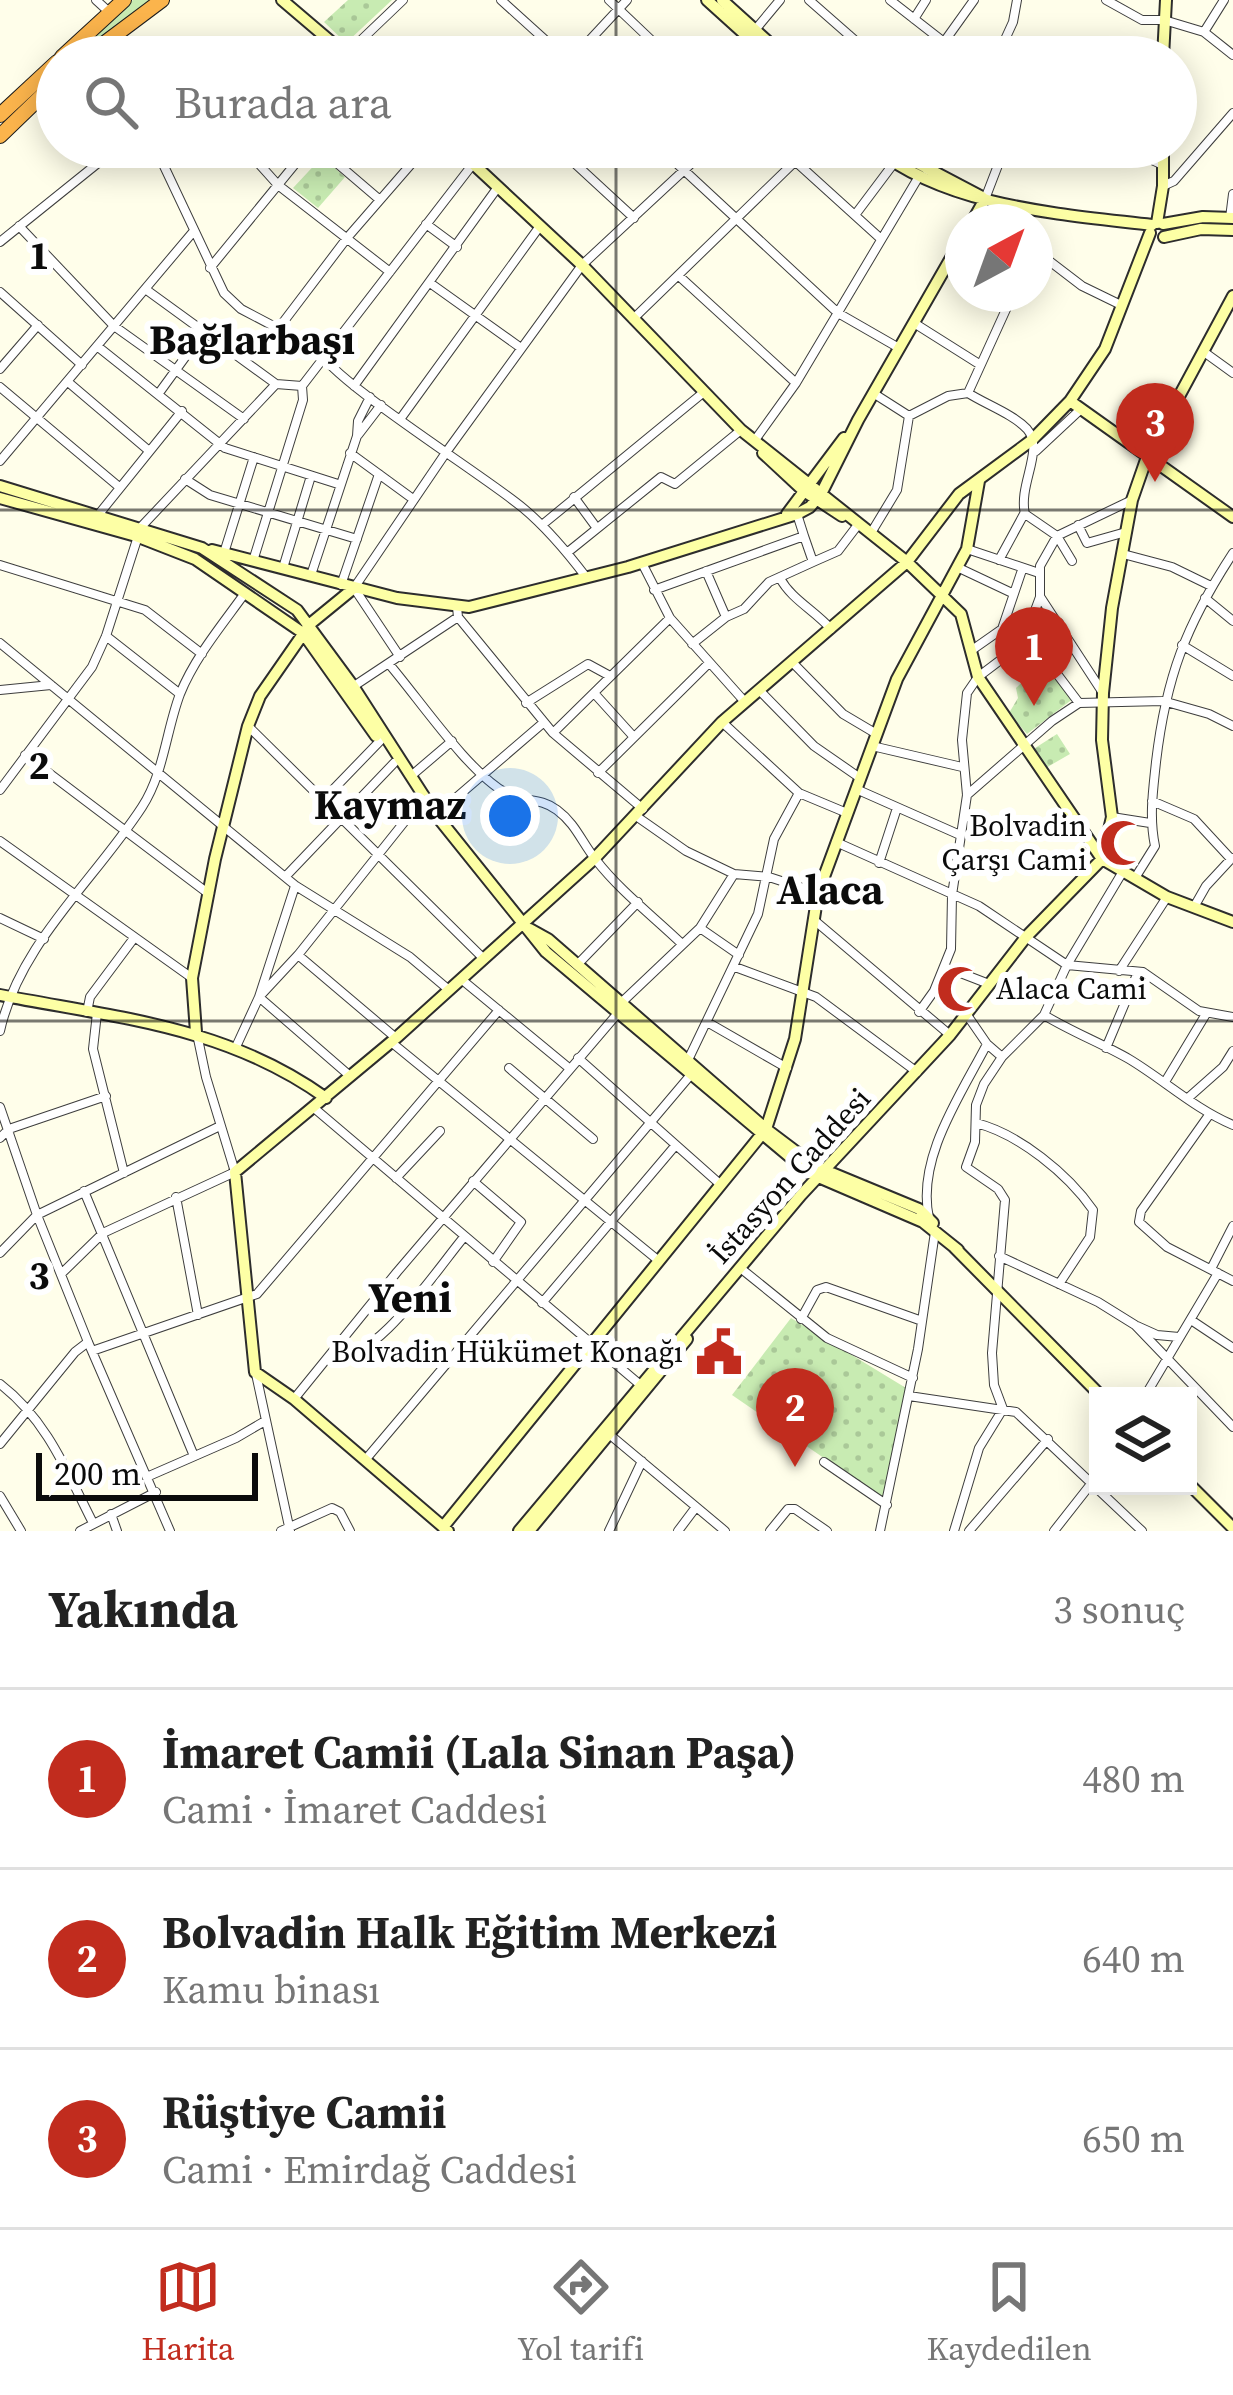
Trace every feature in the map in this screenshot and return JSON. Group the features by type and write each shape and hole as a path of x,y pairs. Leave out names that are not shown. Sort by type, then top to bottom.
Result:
{"highway":[{"path":"84,36 124,0"},
{"path":"112,36 162,0"},
{"path":"0,115 36,81"},
{"path":"0,136 36,101"}],"street":[{"path":"96,0 110,12"},
{"path":"282,0 324,36"},
{"path":"366,36 403,0"},
{"path":"503,0 542,36"},
{"path":"609,0 647,36"},
{"path":"594,36 627,0"},
{"path":"707,0 747,36"},
{"path":"722,0 761,36"},
{"path":"755,30 780,0"},
{"path":"809,0 849,35"},
{"path":"890,0 936,36"},
{"path":"914,19 926,0"},
{"path":"948,36 974,0"},
{"path":"1007,36 1017,0"},
{"path":"1106,0 1142,20 1164,20 1204,32 1233,55"},
{"path":"1164,36 1166,0"},
{"path":"1204,32 1224,0"},
{"path":"1197,154 1233,113"},
{"path":"0,242 92,168"},
{"path":"164,168 224,293 241,309 319,350 323,362 542,525 586,577"},
{"path":"263,168 390,272"},
{"path":"210,268 294,168"},
{"path":"340,168 380,200"},
{"path":"278,328 408,168"},
{"path":"253,560 303,400 302,386 468,168"},
{"path":"480,168 741,430 857,526 871,532"},
{"path":"580,168 634,218"},
{"path":"682,168 838,313 900,349"},
{"path":"350,1531 340,1512 332,1508 287,1530 255,1372 235,1172 196,1032 192,978 248,726 260,696 306,628 348,586 582,266 690,168"},
{"path":"633,319 790,168"},
{"path":"803,168 881,239"},
{"path":"854,215 890,168"},
{"path":"907,168 982,204 997,168"},
{"path":"914,168 922,174"},
{"path":"755,440 796,382 926,168"},
{"path":"61,1274 104,1233 235,1172 351,1077 594,859 722,722 908,562 959,494 1033,446 1076,405 1155,232 1163,168"},
{"path":"1163,186 1185,168"},
{"path":"354,386 499,186"},
{"path":"1053,214 1155,232 1201,229 1232,222 1233,194"},
{"path":"426,224 457,247"},
{"path":"1131,224 1155,232"},
{"path":"19,226 114,326 244,419"},
{"path":"401,418 540,226"},
{"path":"0,461 193,232"},
{"path":"1053,264 1082,286 1121,305"},
{"path":"349,689 457,612 642,563 791,515 819,496 945,268"},
{"path":"679,276 796,382"},
{"path":"430,283 521,348"},
{"path":"148,290 276,384 302,386"},
{"path":"0,292 82,365"},
{"path":"1102,859 1112,817 1102,740 1103,697 1112,608 1132,500 1148,454 1233,296"},
{"path":"968,392 1004,312"},
{"path":"913,322 979,364"},
{"path":"0,368 38,325"},
{"path":"159,393 202,334"},
{"path":"97,346 225,448 338,484"},
{"path":"1204,352 1233,373"},
{"path":"68,382 148,450"},
{"path":"0,790 92,667 138,531 276,384"},
{"path":"0,387 118,486"},
{"path":"542,525 704,392"},
{"path":"909,416 948,396 968,392 1026,428 1033,446 1021,494 1024,514 1000,560"},
{"path":"874,393 909,416"},
{"path":"357,436 358,421 370,397"},
{"path":"310,576 357,436 381,405"},
{"path":"1076,405 1233,517"},
{"path":"99,514 182,411"},
{"path":"871,532 897,490 909,416"},
{"path":"791,515 807,486 858,420"},
{"path":"741,430 807,486"},
{"path":"568,553 661,477 675,484 741,430"},
{"path":"350,453 413,500"},
{"path":"224,553 254,457"},
{"path":"379,474 357,539 348,586 400,656"},
{"path":"283,568 311,476"},
{"path":"185,479 197,490 357,539"},
{"path":"255,1372 366,1459 444,1530 764,1133 788,1069 818,893 873,740 918,634 945,595 967,549 979,481"},
{"path":"1,492 457,612 543,723 686,851 734,874 769,877 818,893"},
{"path":"1,492 99,514 138,531 195,559 306,628"},
{"path":"819,496 908,562 961,614 978,677 1102,859 1167,897 1233,922"},
{"path":"574,497 596,527"},
{"path":"919,1012 951,949 952,895 967,795 962,767 968,693 978,677 1023,644 1040,597 1039,573 1057,536 1132,500"},
{"path":"1024,514 1057,536 1072,561"},
{"path":"791,515 812,562"},
{"path":"1078,524 1087,543 1126,532"},
{"path":"692,644 744,609 769,582 838,551 857,526"},
{"path":"654,590 804,536"},
{"path":"202,548 297,610 422,798"},
{"path":"967,549 1039,573"},
{"path":"1134,880 1155,846 1150,823 1163,701 1182,645 1233,553"},
{"path":"1123,554 1172,567 1211,586"},
{"path":"642,563 670,618 745,702"},
{"path":"0,566 146,610 202,654"},
{"path":"959,568 1012,593"},
{"path":"971,651 1002,629 1022,570"},
{"path":"706,571 726,617"},
{"path":"780,578 788,592 831,628"},
{"path":"0,1031 4,996 144,804 181,694 202,654 245,593"},
{"path":"1040,597 1103,697"},
{"path":"1205,598 1233,620"},
{"path":"553,733 670,618"},
{"path":"1036,652 1059,623"},
{"path":"106,636 181,694"},
{"path":"0,643 296,886 410,957 449,990"},
{"path":"1023,644 1048,662 1079,703"},
{"path":"1048,662 1070,644"},
{"path":"1182,645 1229,672 1233,660"},
{"path":"793,662 873,740 962,767"},
{"path":"388,664 482,775 504,793 521,800 540,799 558,810 585,840 594,859 682,944"},
{"path":"526,703 588,664 610,676"},
{"path":"598,773 708,664"},
{"path":"0,690 51,685"},
{"path":"349,689 394,763 546,952 821,1175 923,1222 958,1250"},
{"path":"759,690 858,784 897,808 960,835"},
{"path":"595,694 632,736"},
{"path":"967,795 1079,703 1103,697 1163,701 1233,726"},
{"path":"722,722 799,793 847,813"},
{"path":"436,815 543,723"},
{"path":"248,726 484,959"},
{"path":"322,801 380,741"},
{"path":"411,776 452,741"},
{"path":"25,755 208,894"},
{"path":"286,876 394,763"},
{"path":"366,1459 691,1068 769,877 774,839 799,793"},
{"path":"259,997 422,798"},
{"path":"1152,801 1200,824 1232,858 1206,886 1195,907"},
{"path":"879,863 897,808"},
{"path":"1112,817 1150,823"},
{"path":"0,841 192,978"},
{"path":"836,842 979,906 1066,965 1138,972 1206,1014 1233,1018"},
{"name":"İstasyon Caddesi","path":"519,1531 821,1175 950,1035 1026,938 1102,859"},
{"path":"294,1399 620,1008 700,928 734,874"},
{"path":"1003,1409 994,1385 992,1353 1005,1200 966,1167 975,1142 979,1095 1002,1057 1044,1015 1066,965 1122,874"},
{"path":"235,1049 259,997 296,886"},
{"path":"1119,970 1167,897"},
{"path":"577,965 638,902"},
{"path":"0,918 44,938"},
{"path":"812,918 950,1035"},
{"path":"522,924 548,939 620,1008"},
{"path":"700,928 739,956"},
{"path":"124,1173 93,1049 90,997 134,938"},
{"path":"298,955 437,1081 660,1262"},
{"path":"735,967 824,1001 917,1072"},
{"path":"945,967 990,985"},
{"path":"1106,1048 1138,972"},
{"path":"461,979 569,1068"},
{"path":"4,996 196,1032 299,1079 326,1098"},
{"path":"259,997 351,1077"},
{"path":"0,1444 28,1408 90,1346 257,1294 500,1010"},
{"path":"1165,1082 1206,1014"},
{"path":"967,1015 1002,1057"},
{"path":"1044,1015 1233,1125"},
{"path":"707,1022 788,1069"},
{"path":"880,1531 913,1378 935,1232 924,1192 951,1110 987,1044"},
{"path":"1188,1098 1223,1067 1233,1051"},
{"path":"578,1058 722,1186"},
{"path":"509,1067 593,1139"},
{"path":"962,1089 979,1095"},
{"path":"0,1138 9,1129 106,1096"},
{"path":"0,1107 37,1215 170,1531"},
{"path":"314,1108 642,1386"},
{"path":"1209,1115 1141,1211 1139,1222 1167,1247 1233,1281"},
{"path":"976,1123 996,1128 1068,1180 1093,1210 1090,1237 1059,1284"},
{"path":"0,1253 37,1215 220,1126"},
{"path":"396,1178 440,1131"},
{"path":"542,1303 675,1146"},
{"path":"821,1175 919,1209 1091,1387"},
{"path":"529,1531 642,1386 821,1175"},
{"path":"473,1181 521,1222 493,1262"},
{"path":"84,1191 194,1456"},
{"path":"176,1197 198,1315"},
{"path":"1150,1387 1191,1320 1233,1226"},
{"path":"328,1358 343,1359 371,1344 464,1237"},
{"path":"999,1256 1157,1335 1180,1337"},
{"path":"744,1271 850,1352 913,1378"},
{"path":"801,1319 818,1290 826,1287 922,1322"},
{"path":"1191,1320 1233,1348"},
{"path":"1135,1325 1233,1426"},
{"path":"0,1384 28,1408 50,1437 93,1523"},
{"path":"909,1396 1016,1412 1089,1481"},
{"path":"954,1531 979,1448 1003,1409"},
{"path":"149,1476 265,1421"},
{"path":"609,1434 724,1531"},
{"path":"969,1531 1048,1439"},
{"path":"610,1531 642,1461"},
{"path":"824,1462 888,1505"},
{"path":"1054,1531 1089,1488"},
{"path":"80,1531 156,1492"},
{"path":"1197,1493 1233,1528"},
{"path":"1103,1495 1140,1530"},
{"path":"0,1496 21,1531"},
{"path":"678,1531 696,1507"},
{"path":"770,1531 788,1509 827,1531"},
{"path":"111,1514 117,1531"}],"green space":[{"path":"133,0 151,0 104,36 92,36"},
{"path":"348,0 392,0 353,36 339,36 324,22"},
{"path":"312,168 335,168 345,177 318,208 293,188"},
{"path":"1052,667 1074,698 1027,734 1009,713 1018,698 1016,688 1035,670"},
{"path":"1057,734 1070,754 1044,769 1032,750"},
{"path":"791,1318 906,1388 885,1500 732,1395"}],"place":[{"name":"Rüştiye Camii","path":"1155,482"},
{"name":"İmaret Camii (Lala Sinan Paşa)","path":"1034,706"},
{"name":"Bolvadin Çarşı Cami","path":"1123,843"},
{"name":"Alaca Cami","path":"960,989"},
{"name":"Bolvadin Hükümet Konağı","path":"719,1352"},
{"name":"Bolvadin Halk Eğitim Merkezi","path":"795,1467"}],"district":[{"name":"Bağlarbaşı","path":"252,339"},
{"name":"Kaymaz","path":"390,804"},
{"name":"Alaca","path":"830,889"},
{"name":"Yeni","path":"410,1297"}]}
